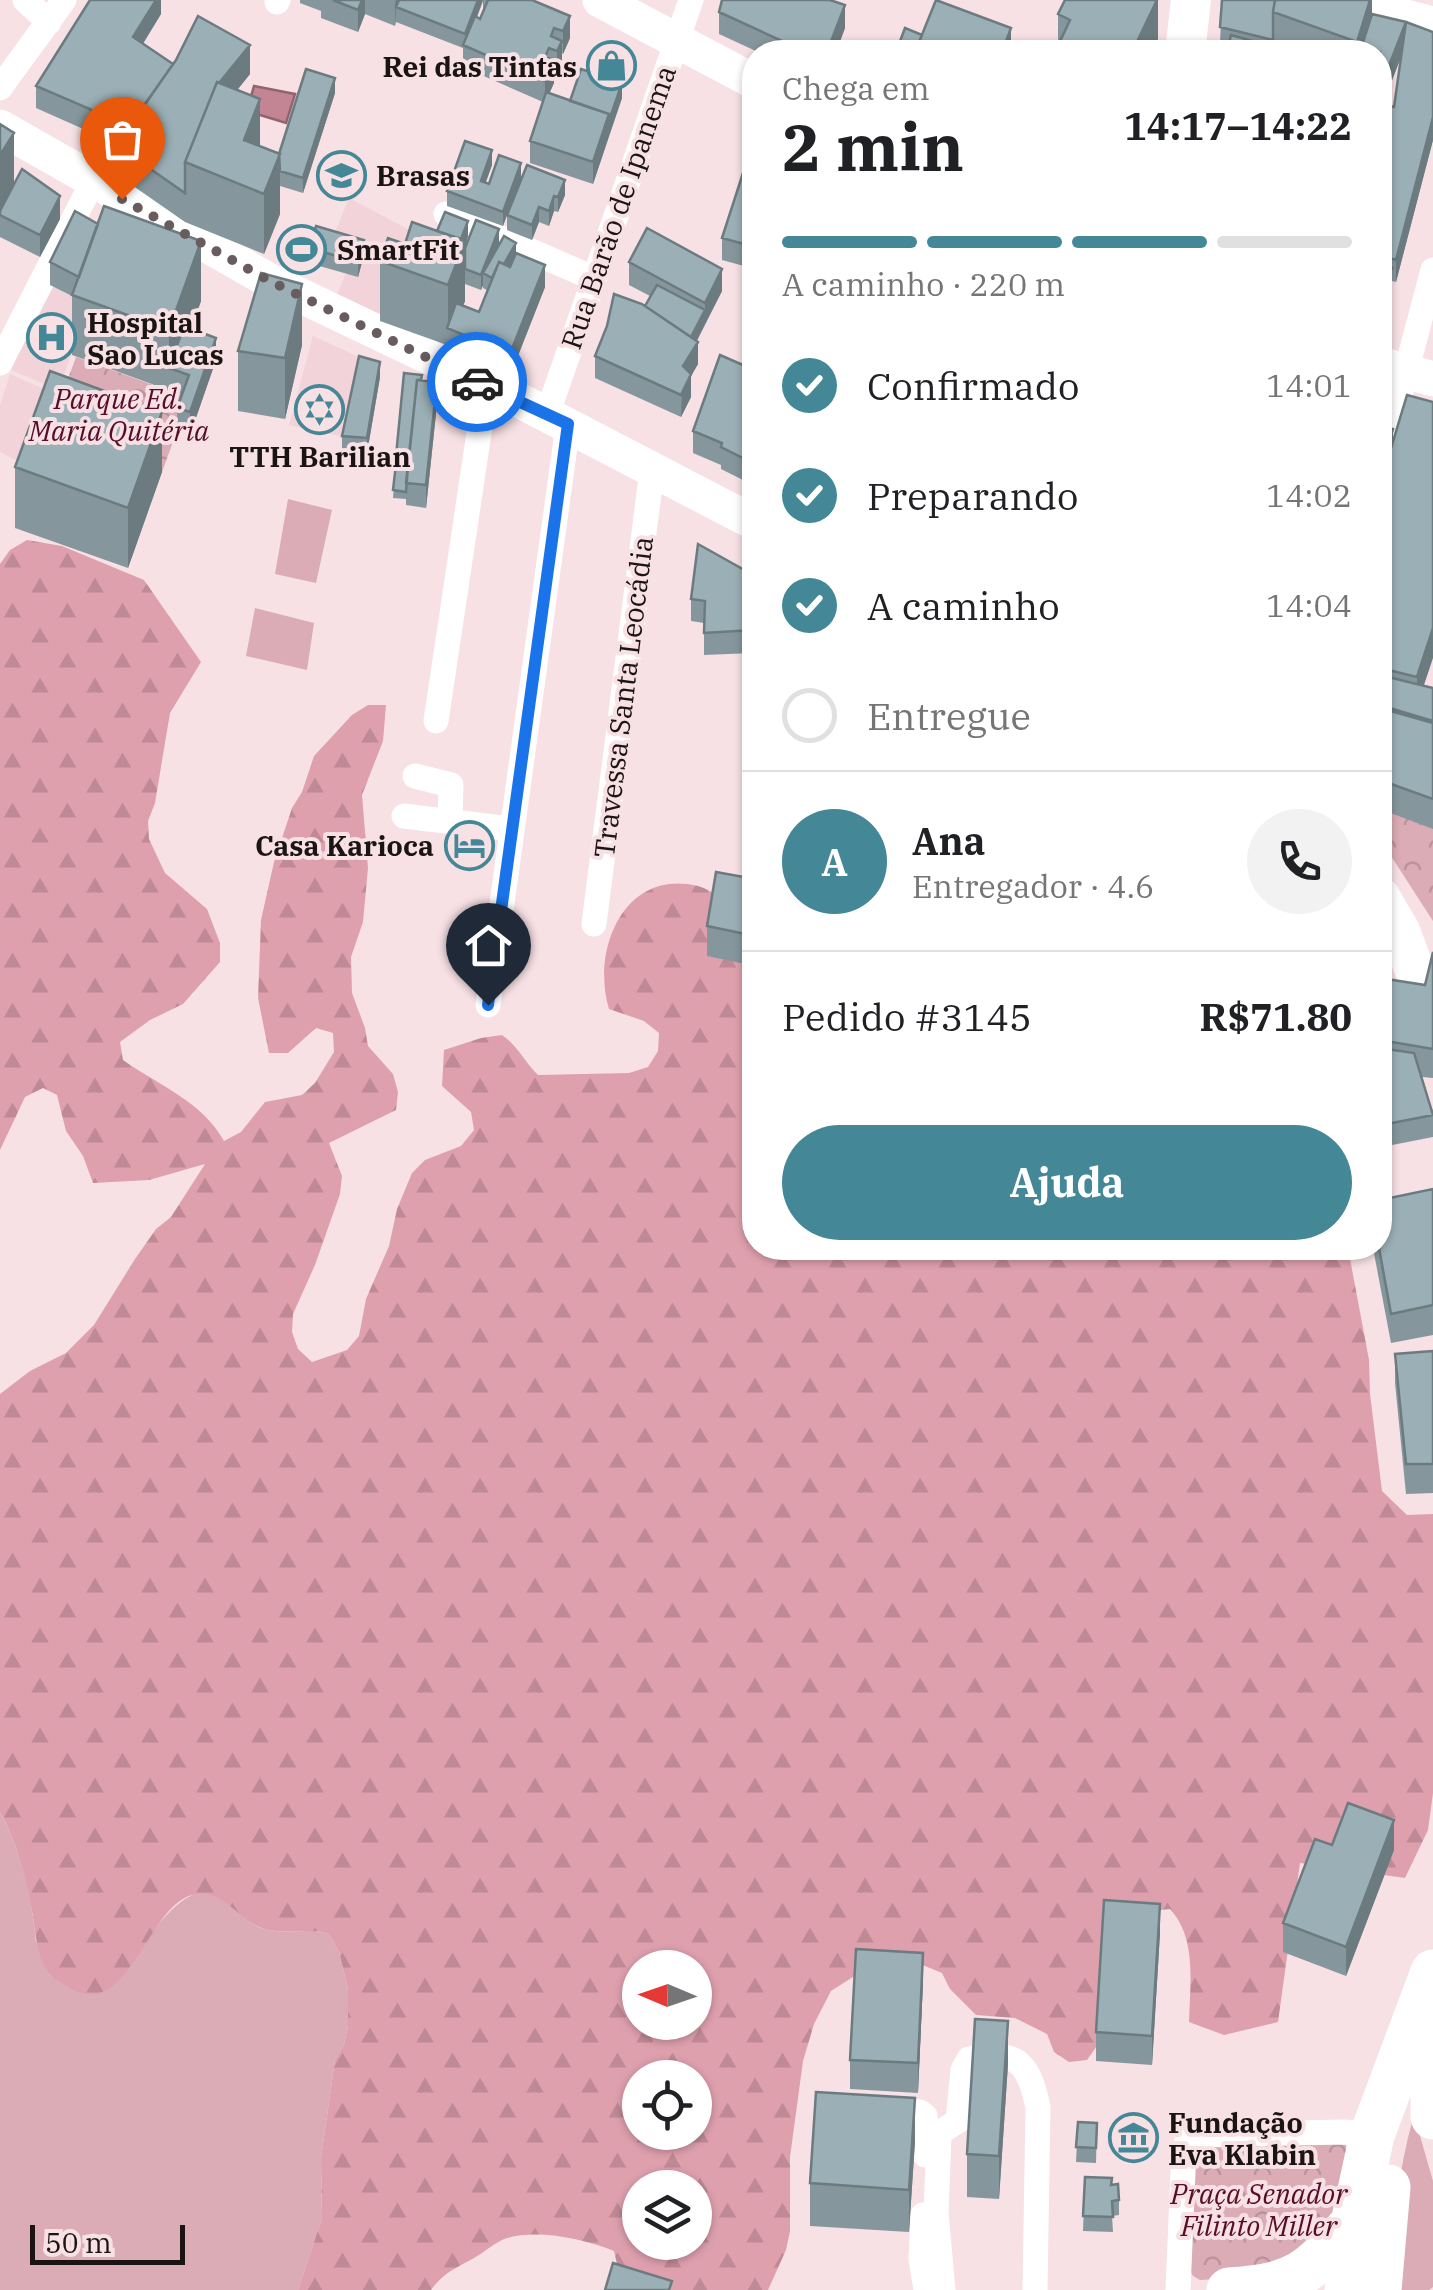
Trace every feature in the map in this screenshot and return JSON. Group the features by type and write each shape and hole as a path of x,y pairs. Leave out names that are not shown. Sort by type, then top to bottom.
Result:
{"highway":[{"path":"1347,2290 1353,2223 1372,2136 1433,1972"},
{"path":"1379,2290 1386,2202 1397,2136 1433,1981"},
{"path":"1433,2034 1433,2118"},
{"path":"1229,2290 1270,2287 1295,2278 1320,2261 1353,2223"}],"main road":[{"path":"1186,40 1191,0"},
{"path":"1392,917 1425,973 1433,1018"}],"street":[{"path":"25,0 48,22"},
{"path":"0,88 64,0"},
{"path":"600,0 742,75"},
{"name":"Rua Barão de Ipanema","path":"488,1005 512,829 557,420 593,278 691,0"},
{"path":"1360,0 1433,18"},
{"path":"0,128 270,281 557,420 742,516"},
{"path":"0,363 92,183"},
{"path":"446,214 593,278"},
{"path":"1392,428 1433,270"},
{"path":"436,721 486,386"},
{"name":"Travessa Santa Leocádia","path":"594,924 652,470"},
{"path":"416,776 452,784 450,821"},
{"path":"404,816 512,829"},
{"path":"943,2290 936,2212 939,2137 958,2121 963,2070 969,2059 982,2057 1012,2058 1025,2066 1038,2107 1036,2290"},
{"path":"850,2107 920,2112 924,2116 921,2260 926,2290"},
{"path":"1178,2290 1187,2142 1200,2135 1344,2132 1372,2136"}],"shaded area":[{"path":"254,86 295,94 286,123 247,111"},
{"path":"349,198 415,233 376,322 335,300 347,270 333,238"},
{"name":"Hospital Sao Lucas","path":"50,285 90,305 58,390 11,370"},
{"name":"TTH Barilian","path":"313,336 361,358 344,437 289,425"},
{"path":"10,374 62,397 32,468 0,452 0,406"}],"green space":[{"name":"Parque Ed. Maria Quitéria","path":"76,357 189,398 162,472 49,431"},
{"path":"288,499 332,510 316,583 275,574"},
{"path":"27,540 62,546 144,580 201,662 170,713 155,803 148,821 149,839 165,873 207,909 220,943 220,962 183,1004 150,1020 120,1042 123,1060 191,1104 224,1141 241,1132 265,1102 302,1095 315,1083 334,1052 333,1033 316,1028 288,1053 269,1053 258,998 261,920 274,862 314,756 352,715 368,705 386,705 383,741 362,795 368,868 363,922 351,957 352,993 368,1046 393,1074 398,1092 396,1110 329,1143 342,1176 340,1194 293,1314 292,1332 298,1349 312,1362 347,1350 359,1336 366,1299 389,1246 397,1209 412,1173 425,1160 461,1146 474,1130 471,1112 442,1086 444,1050 502,1035 538,1075 629,1073 648,1067 658,1051 659,1033 644,1021 609,1009 605,962 619,919 633,901 650,889 672,884 706,889 742,922 742,1260 1350,1260 1369,1360 1382,1491 1407,1515 1433,1514 1433,1793 1428,1830 1405,1878 1300,1863 1278,2022 1224,2035 1189,2022 1188,1947 1170,1909 1153,1911 1099,2043 1087,2060 1069,2062 1054,2052 1047,2034 1015,2018 976,2015 950,1989 942,1973 925,1966 905,1962 867,1968 831,1991 814,2024 803,2061 790,2157 790,2231 768,2290 623,2290 614,2251 576,2239 519,2235 498,2242 450,2271 431,2290 298,2290 322,2218 321,2158 335,2060 348,2026 348,1989 339,1952 329,1934 264,1929 220,1899 196,1894 179,1902 164,1918 122,1977 107,1990 89,1994 67,1986 44,1966 23,1870 0,1812 0,1394 30,1371 66,1353 94,1325 135,1259 156,1229 171,1217 205,1164 149,1180 93,1183 83,1156 66,1131 57,1095 43,1088 25,1097 0,1150 0,564 10,550"},
{"path":"255,608 314,623 307,670 246,656"},
{"path":"1392,763 1433,770 1433,921 1392,858"},
{"path":"0,1812 24,1875 36,1942 130,1968 163,1919 198,1893 217,1896 261,1928 329,1934 339,1952 348,1989 348,2026 335,2060 321,2158 322,2218 298,2290 0,2290"},
{"path":"1414,2115 1433,2181 1433,2287 1388,2290 1400,2180"},
{"name":"Praça Senador Filinto Miller","path":"1335,2141 1346,2145 1348,2152 1337,2206 1323,2236 1285,2275 1200,2280 1193,2276 1188,2267 1193,2156 1198,2149 1209,2143"}],"building":[{"path":"90,0 156,0 133,37 173,64 124,135 90,109 36,86"},
{"path":"333,0 362,0 358,10"},
{"path":"399,0 478,0 465,34 396,7"},
{"path":"488,0 532,0 570,16 563,31 554,28 551,36 562,41 557,51 549,48 545,57 554,60 545,81 463,45 475,16 480,19"},
{"path":"722,0 830,0 845,5 832,40 780,40 719,12"},
{"path":"936,0 1011,28 1006,40 920,40"},
{"path":"1065,0 1157,0 1138,40 1061,40 1070,20 1058,14"},
{"path":"1222,0 1275,0 1273,40 1220,27"},
{"path":"1275,0 1370,0 1358,40 1273,12"},
{"path":"1372,14 1406,22 1392,58 1392,40 1364,40"},
{"path":"198,16 250,45 217,82 185,162 185,193 116,145 176,60"},
{"path":"1406,22 1433,32 1433,117 1396,260 1392,259 1394,107"},
{"path":"905,28 922,35 920,40 900,40"},
{"path":"306,69 335,78 303,178 280,171 279,154"},
{"path":"581,69 622,83 609,121 609,114 570,101"},
{"path":"217,82 260,99 244,140 280,154 264,194 185,162"},
{"path":"546,92 609,114 593,162 530,141"},
{"path":"0,124 14,133 0,155"},
{"path":"465,141 492,150 481,181 489,184 499,155 521,163 503,212 447,191"},
{"path":"527,165 565,180 549,211 539,207 532,225 507,215"},
{"path":"22,169 60,196 40,235 0,215"},
{"path":"742,176 742,243 722,238"},
{"path":"104,206 201,241 169,330 72,295"},
{"path":"75,211 98,224 79,277 50,262"},
{"path":"445,212 468,221 461,239 437,231"},
{"path":"476,220 499,229 481,275 465,269 465,248"},
{"path":"412,222 465,241 448,285 380,261 388,238 405,244"},
{"path":"316,226 364,240 358,262 309,248"},
{"path":"647,228 722,269 705,303 629,262"},
{"path":"297,229 313,234 307,254 292,250"},
{"path":"504,236 516,243 504,264 499,262 492,278 483,273"},
{"path":"516,253 545,265 510,354 447,328 456,303 479,312 499,262 510,267"},
{"path":"261,273 302,284 285,358 238,351"},
{"path":"657,285 705,310 691,337 645,306"},
{"path":"614,294 642,304 698,342 683,366 691,374 681,395 595,356"},
{"path":"184,326 216,338 190,412 177,408 189,375 169,368"},
{"path":"720,355 742,365 742,458 721,447 722,443 693,431"},
{"path":"359,356 380,362 367,438 342,436"},
{"path":"50,371 162,412 128,508 15,467"},
{"path":"404,373 422,375 417,380 409,458 396,456"},
{"path":"417,380 437,382 426,485 406,483"},
{"path":"1407,395 1433,402 1433,628 1417,677 1392,671 1392,445"},
{"path":"396,464 408,465 406,492 393,490"},
{"path":"698,544 742,569 742,631 704,633 705,601 691,599"},
{"path":"1392,678 1433,688 1433,721 1392,709"},
{"path":"1392,711 1433,723 1433,799 1392,784"},
{"path":"716,872 742,877 742,933 707,926"},
{"path":"1433,952 1433,1049 1392,1042 1392,980 1425,985"},
{"path":"1392,1050 1414,1053 1433,1115 1392,1123"},
{"path":"1433,1189 1433,1305 1391,1314 1381,1260 1392,1260 1392,1198"},
{"path":"1433,1351 1433,1464 1406,1464 1395,1354"},
{"path":"1348,1803 1394,1820 1346,1947 1283,1923 1315,1839 1332,1845"},
{"path":"1104,1900 1160,1904 1152,2036 1096,2032"},
{"path":"856,1949 923,1953 918,2063 850,2060"},
{"path":"975,2019 1008,2021 999,2156 967,2154"},
{"path":"816,2092 915,2098 909,2190 810,2183"},
{"path":"1078,2122 1097,2123 1096,2148 1076,2147"},
{"path":"1085,2177 1112,2178 1111,2185 1118,2184 1119,2200 1112,2201 1113,2217 1083,2216"},
{"path":"613,2263 672,2281 669,2290 605,2290"}],"way so far":[{"path":"122,199 270,281 477,382"}],"place":[{"name":"Rei das Tintas","path":"612,66"},
{"name":"Brasas","path":"341,175"},
{"name":"SmartFit","path":"302,249"},
{"name":"Hospital Sao Lucas","path":"52,338"},
{"name":"TTH Barilian","path":"320,409"},
{"name":"Casa Karioca","path":"469,845"},
{"name":"Fundação Eva Klabin","path":"1133,2138"}],"route":[{"path":"477,382 568,424 488,1005"}]}
